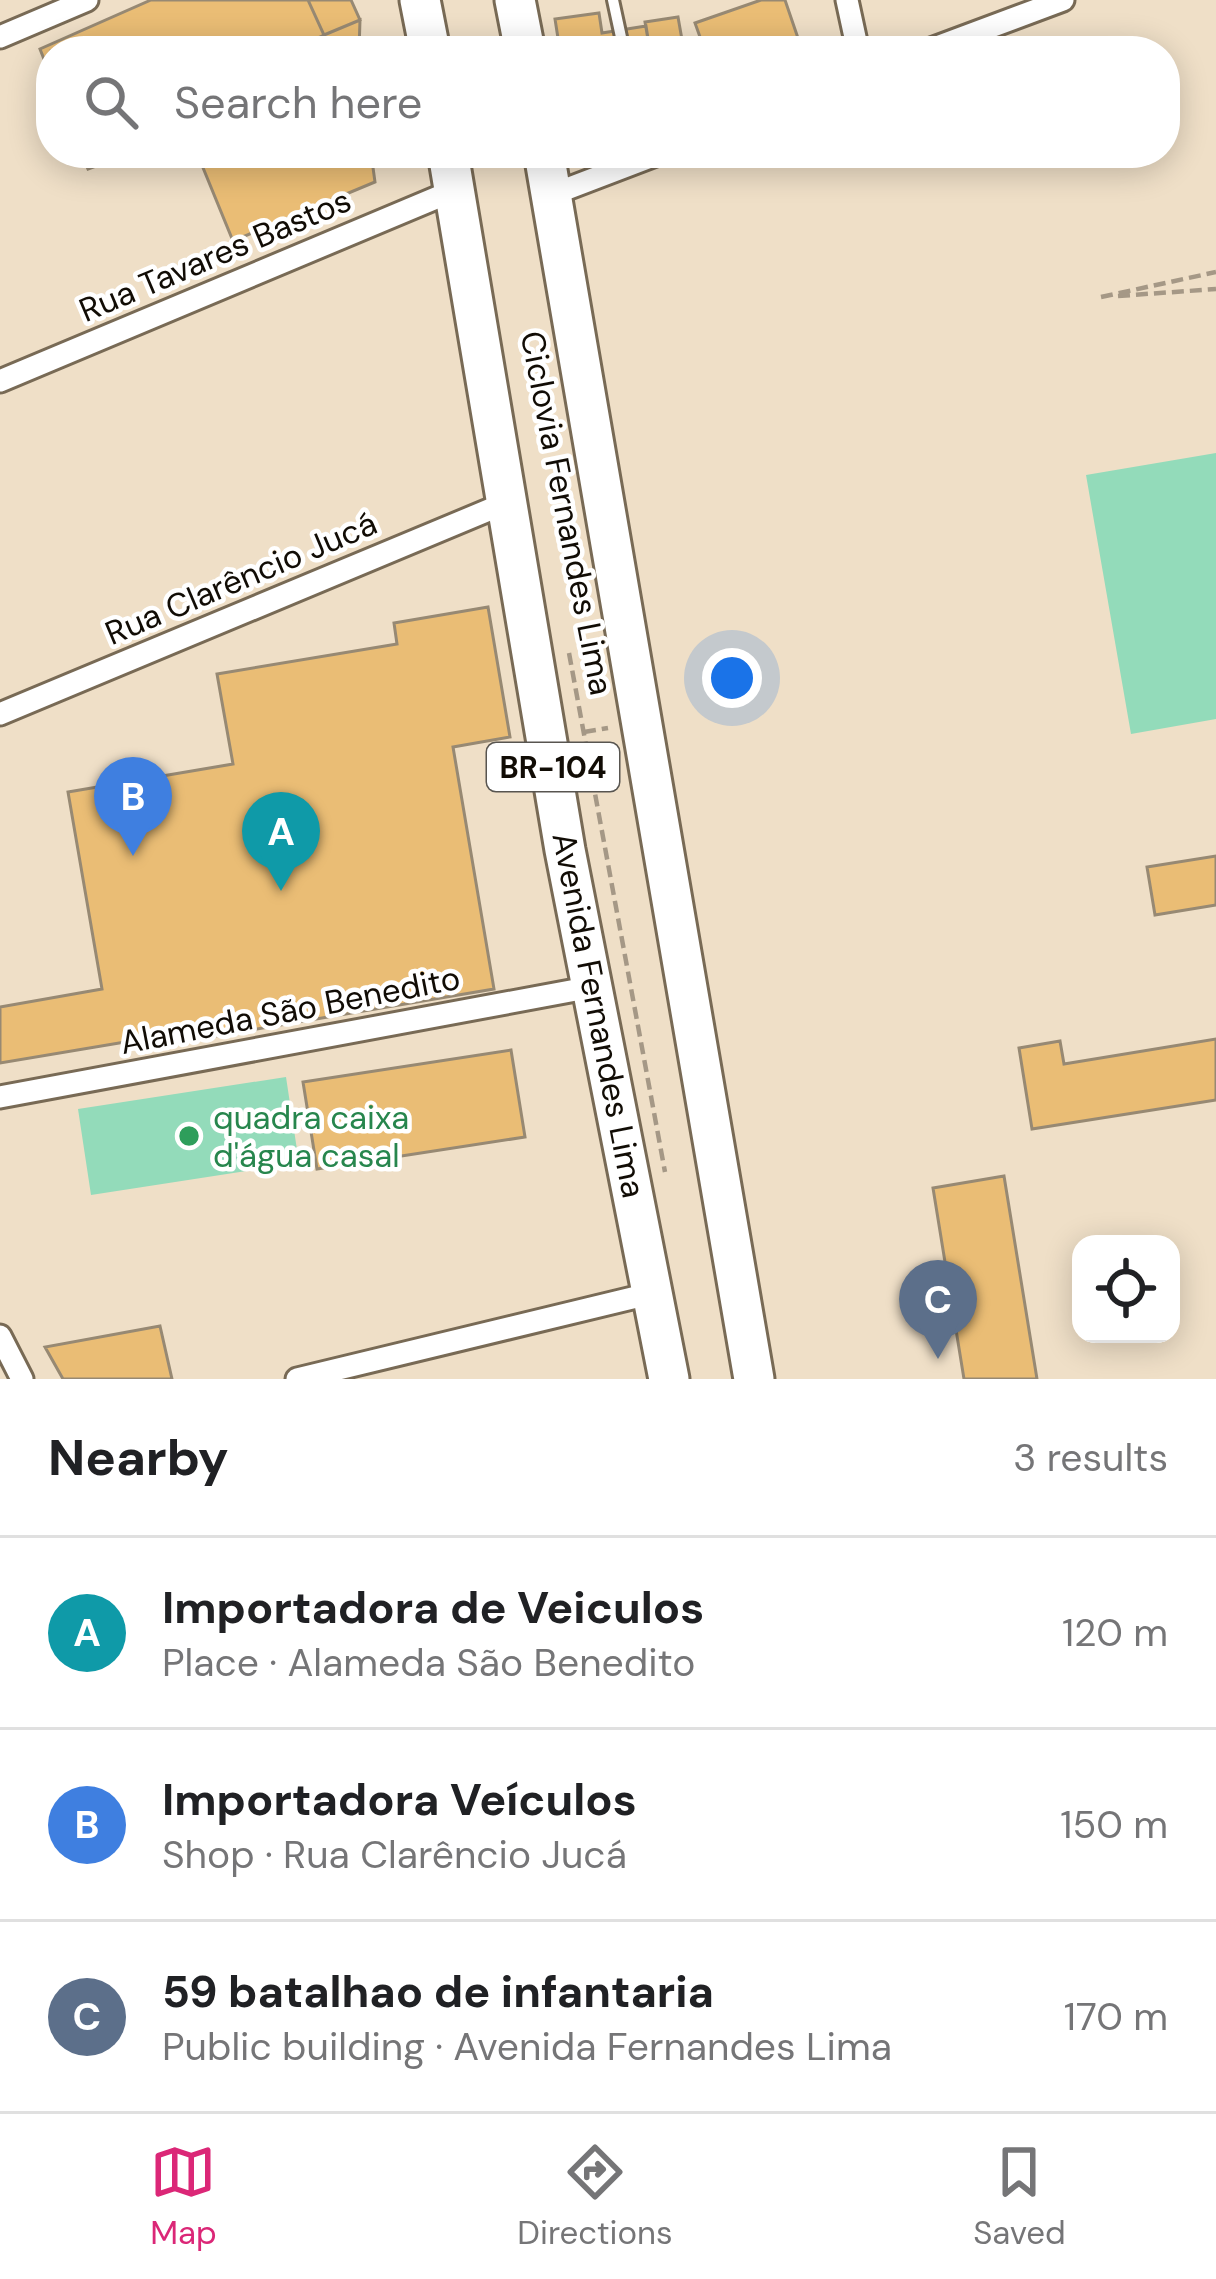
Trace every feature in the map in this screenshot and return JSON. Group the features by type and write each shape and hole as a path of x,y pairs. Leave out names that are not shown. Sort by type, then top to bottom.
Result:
{"highway":[{"path":"420,0 427,36"},
{"path":"515,0 522,36"},
{"name":"BR-104","path":"546,168 754,1379"},
{"name":"Avenida Fernandes Lima","path":"452,172 508,502 566,735 565,850 669,1379"}],"street":[{"path":"0,37 87,0"},
{"path":"847,0 855,36"},
{"path":"967,36 1064,0"},
{"path":"551,195 619,168"},
{"name":"Rua Tavares Bastos","path":"0,381 452,172"},
{"name":"Rua Clarêncio Jucá","path":"0,714 508,502"},
{"name":"Alameda São Benedito","path":"0,1097 592,987"},
{"path":"297,1379 653,1293"},
{"path":"0,1336 22,1379"}],"lane":[{"path":"614,0 621,36"}],"path":[{"path":"1216,272 1101,297 1216,289"},
{"name":"Ciclovia Fernandes Lima","path":"566,639 566,735 665,1171"},
{"path":"566,735 642,723"}],"green space":[{"path":"1216,453 1216,719 1131,734 1086,475"},
{"name":"quadra caixa d'água casal","path":"286,1077 299,1163 91,1195 78,1109"}],"building":[{"path":"151,0 308,0 324,35 322,36 69,36"},
{"path":"308,0 351,0 360,20 324,35"},
{"path":"761,0 785,0 797,36 700,36 695,23"},
{"path":"599,13 602,33 646,26 648,36 558,36 555,19"},
{"path":"678,17 681,36 647,36 645,22"},
{"path":"360,20 359,36 324,35"},
{"path":"203,168 373,168 375,182 233,241"},
{"path":"488,607 510,737 453,747 494,989 138,1049 137,1040 0,1063 0,1007 102,989 68,792 233,764 217,674 397,644 394,623"},
{"path":"1216,856 1216,905 1155,915 1147,867"},
{"path":"1216,1039 1216,1100 1032,1129 1019,1048 1060,1041 1064,1064"},
{"path":"511,1050 525,1137 317,1169 303,1082"},
{"path":"1004,1176 1037,1379 964,1379 933,1188"},
{"path":"160,1326 172,1379 63,1379 45,1347"}],"place":[{"name":"Importadora Veículos","path":"133,856"},
{"name":"Importadora de Veiculos","path":"281,891"},
{"name":"quadra caixa d'água casal","path":"189,1136"},
{"name":"59 batalhao de infantaria","path":"938,1359"}]}
